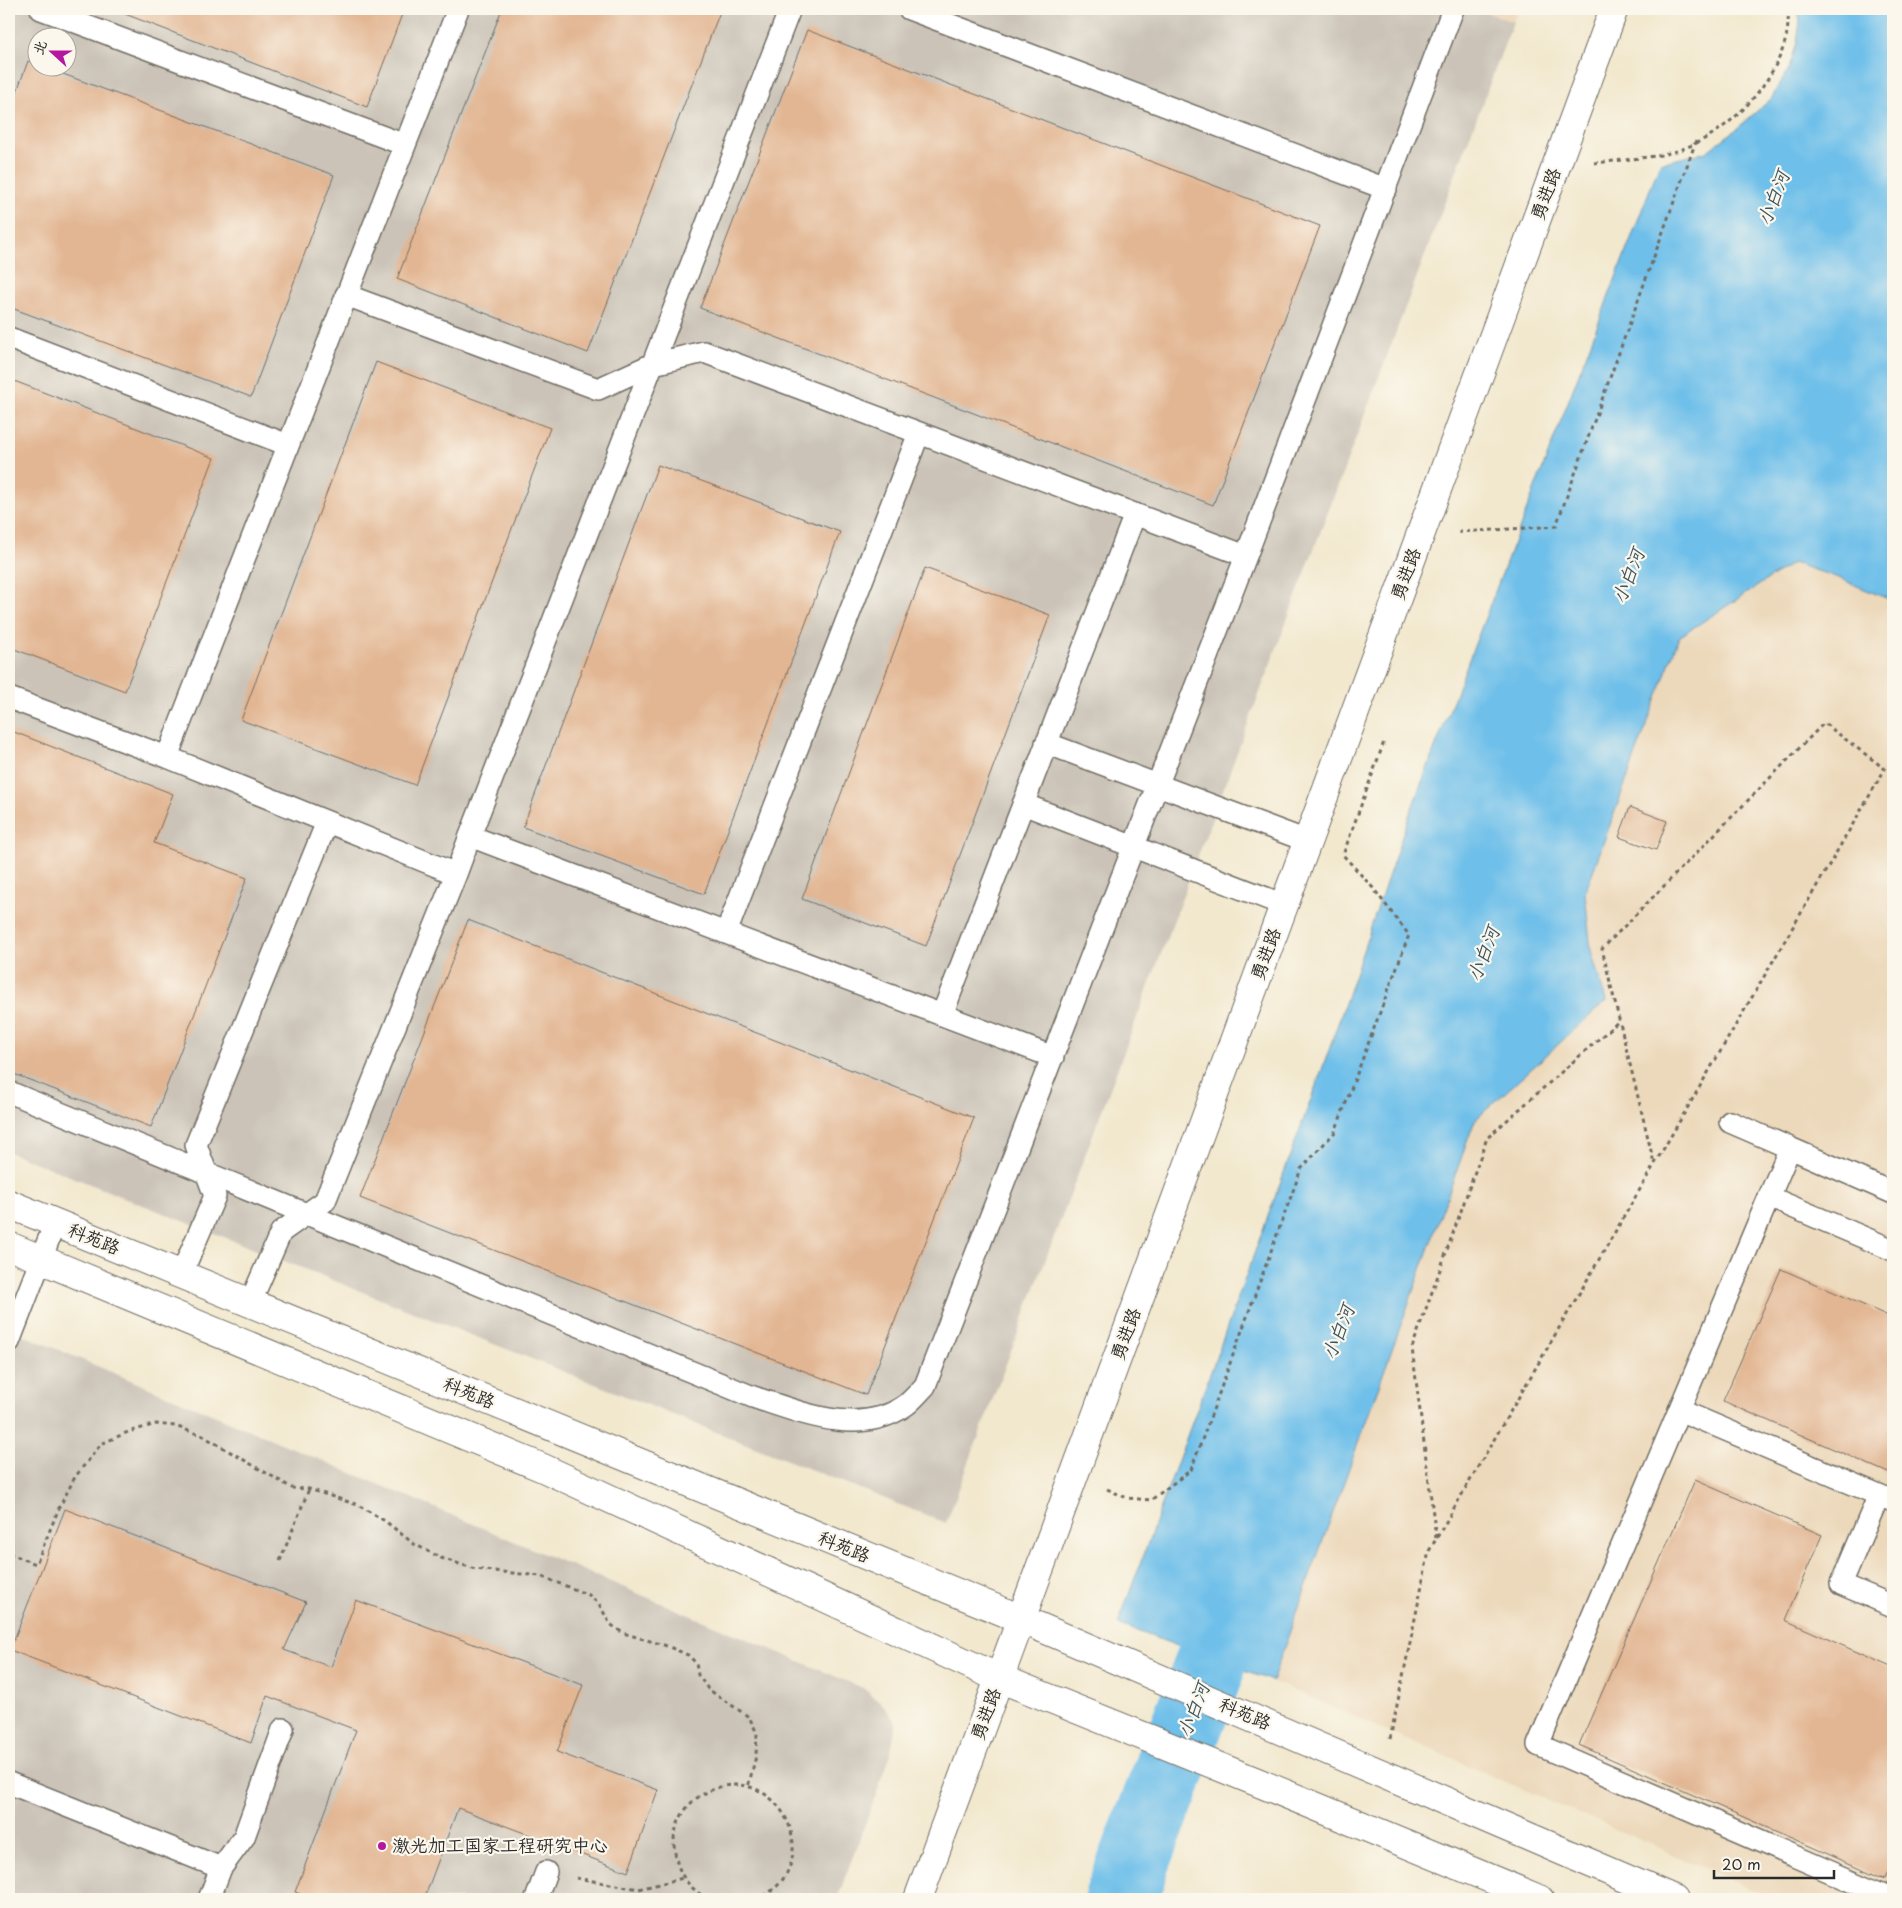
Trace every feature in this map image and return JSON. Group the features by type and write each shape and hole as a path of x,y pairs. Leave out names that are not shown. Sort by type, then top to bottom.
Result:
{"street":[{"name":"勇进路","path":"918,1899 1614,9"},
{"name":"科苑路","path":"9,1204 1021,1619 1674,1899"},
{"path":"9,1246 543,1468 1057,1703 1256,1782 1539,1899"}],"lane":[{"path":"41,9 405,145"},
{"path":"167,757 458,9"},
{"path":"250,1304 280,1232 325,1201 456,874 790,9"},
{"path":"909,9 1386,189"},
{"path":"9,1092 753,1397 803,1413 846,1422 879,1419 903,1407 925,1386 1246,556 1386,189 1452,9"},
{"path":"346,295 598,389 653,364 704,352 1246,556"},
{"path":"9,338 288,445"},
{"path":"726,933 918,433"},
{"path":"942,1015 1135,514"},
{"path":"9,698 167,757 456,874"},
{"path":"1046,743 1307,841"},
{"path":"1023,804 1284,905"},
{"path":"181,1275 214,1196 196,1145 327,822"},
{"path":"470,836 1053,1057"},
{"path":"1730,1122 1893,1193"},
{"path":"1790,1148 1538,1745 1893,1899"},
{"path":"1769,1196 1893,1250"},
{"path":"9,1342 55,1223"},
{"path":"1679,1410 1886,1498 1841,1584 1893,1606"},
{"path":"209,1899 221,1868 244,1837 283,1729"},
{"path":"9,1784 221,1868"},
{"path":"536,1899 546,1872"}],"path":[{"path":"1556,168 1657,156 1724,128 1740,114 1759,92 1773,70 1786,41 1788,9"},
{"path":"1457,542 1460,532 1556,526 1696,141"},
{"path":"1382,1774 1429,1551 1885,769 1824,723 1602,949 1654,1163"},
{"path":"1075,1474 1127,1498 1151,1500 1191,1470 1301,1169 1335,1132 1409,935 1373,888 1343,855 1387,735"},
{"path":"1436,1539 1412,1348 1487,1138 1620,1020"},
{"path":"9,1553 36,1564 74,1477 102,1444 128,1432 156,1424 176,1426 203,1436 292,1488 309,1489 358,1506 385,1521 414,1544 441,1558 475,1569 540,1576 589,1595 599,1604 610,1624 623,1633 667,1646 688,1655 696,1664 698,1675 708,1689 749,1716 758,1733 756,1756 748,1786"},
{"path":"280,1562 309,1489"},
{"path":"708,1899 696,1892 683,1878 676,1859 674,1839 680,1819 692,1802 708,1791 728,1785 748,1786 766,1795 782,1809 790,1825 794,1845 791,1864 782,1881 768,1895 758,1899"},
{"path":"546,1872 639,1889 683,1878"}],"shaded area":[{"path":"9,9 1477,9 1513,22 946,1523 9,1152"},
{"path":"1477,9 1518,9 1513,22"},
{"path":"1893,155 1893,1899 1777,1899 1272,1681 1475,1120 1605,1001 1591,951 1585,893 1679,637"},
{"path":"9,1329 863,1688 884,1706 896,1723 890,1757 837,1899 9,1899"}],"water":[{"path":"1798,9 1893,9 1893,601 1833,576 1793,563 1679,637 1585,893 1591,951 1606,1001 1475,1120 1272,1681 1118,1624 1328,1053 1410,813 1660,163 1706,152 1733,132 1771,99 1789,69 1797,42 1800,21"}],"building":[{"path":"112,9 404,9 367,107"},
{"path":"502,9 721,9 588,353 397,279"},
{"path":"807,30 1320,226 1213,505 700,308"},
{"path":"28,61 28,78 74,78 334,175 251,397 9,307 9,113"},
{"path":"376,362 550,428 415,785 241,720"},
{"path":"9,379 214,458 125,691 9,647"},
{"path":"658,465 840,532 704,894 523,827"},
{"path":"925,568 1050,615 926,946 802,899"},
{"path":"9,730 173,794 154,843 247,878 151,1127 9,1072"},
{"path":"1630,807 1667,821 1656,850 1619,837"},
{"path":"468,920 974,1118 866,1395 360,1198"},
{"path":"1781,1269 1893,1318 1893,1475 1723,1401"},
{"path":"1695,1480 1822,1535 1785,1620 1893,1668 1893,1861 1885,1879 1579,1745"},
{"path":"65,1509 306,1602 284,1650 331,1667 356,1600 583,1685 557,1752 658,1790 628,1872 458,1808 424,1899 314,1899 295,1892 356,1730 267,1696 251,1743 10,1650"}],"waterway":[{"name":"小白河","path":"1120,1899 1248,1566"}],"place":[{"name":"激光加工国家工程研究中心","path":"382,1846"}]}
